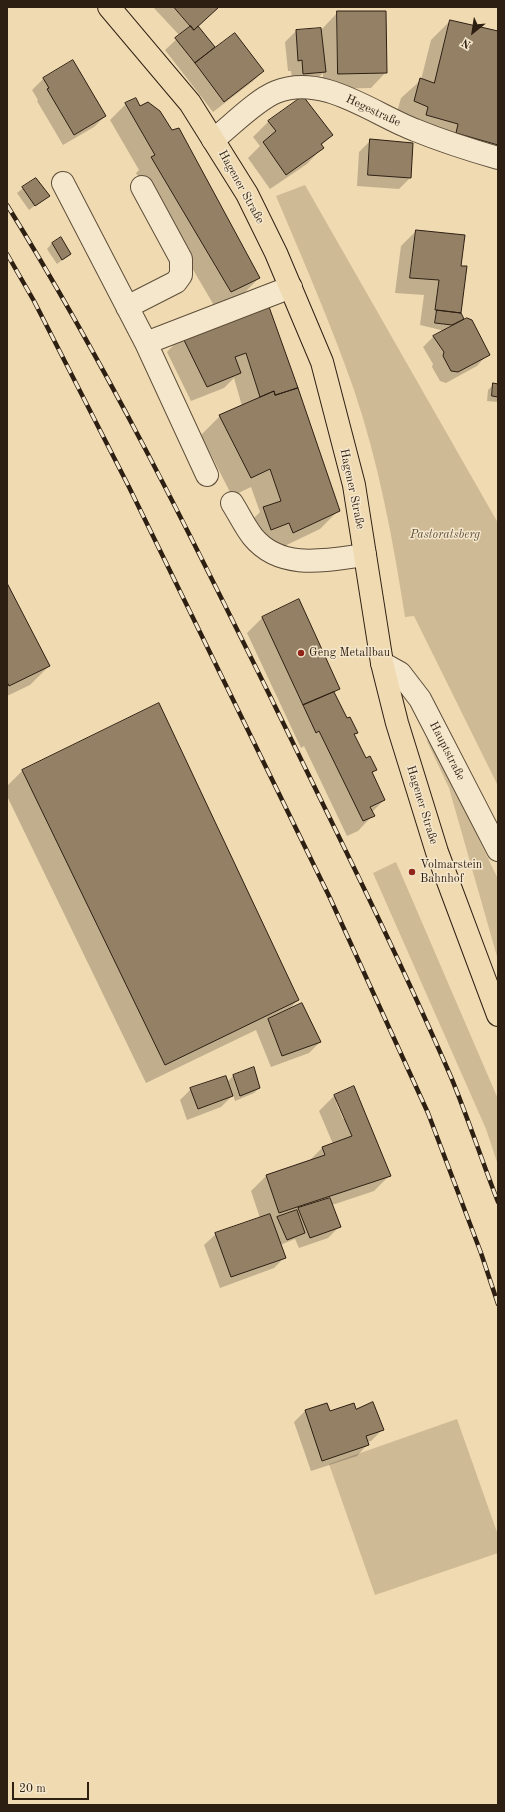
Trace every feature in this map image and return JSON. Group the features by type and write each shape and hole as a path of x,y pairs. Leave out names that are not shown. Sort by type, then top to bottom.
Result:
{"main road":[{"name":"Hagener Straße","path":"109,7 190,103 247,194 291,287 322,362 354,485 382,663 397,723 437,852 498,1016"}],"street":[{"name":"Hegestraße","path":"213,140 257,104 275,92 292,87 306,86 349,98 414,130 498,158"},
{"path":"62,183 146,343 207,475"},
{"path":"127,308 176,282 181,275 181,259 142,187"},
{"path":"146,343 291,287"},
{"path":"232,503 253,537 262,545 289,559 309,562 365,555"},
{"name":"Hauptstraße","path":"382,663 400,673 420,699 498,850"}],"green space":[{"name":"Pastoratsberg","path":"305,185 498,523 498,786 414,616 405,617 384,502 363,418 336,341 276,196"},
{"path":"426,739 435,748 498,879 498,960 449,788"},
{"path":"396,862 498,1099 498,1165 486,1129 373,873"},
{"path":"457,1419 498,1535 498,1553 375,1595 329,1464"}],"building":[{"path":"174,7 219,7 194,30"},
{"path":"337,11 386,11 387,73 338,74"},
{"path":"450,20 498,31 498,145 456,133 458,124 426,115 428,107 414,101 420,78 434,83"},
{"path":"191,26 194,30 198,26 215,47 195,63 175,38"},
{"path":"321,28 326,72 303,74 302,60 298,61 296,30"},
{"path":"235,33 264,71 224,102 195,63"},
{"path":"73,60 106,116 74,135 47,89 49,88 43,78"},
{"path":"303,96 333,135 321,144 324,148 286,175 263,142 276,131 268,121"},
{"path":"136,98 140,106 148,102 160,111 172,130 179,128 260,278 231,292 151,157 155,155 125,103"},
{"path":"370,139 413,143 411,178 368,175"},
{"path":"36,178 50,196 35,206 22,187"},
{"path":"416,230 465,235 461,266 467,266 461,313 435,310 439,280 410,278"},
{"path":"61,237 71,254 62,260 52,243"},
{"path":"268,304 298,388 275,395 274,391 260,397 246,353 235,357 241,373 207,387 182,336"},
{"path":"437,310 461,313 464,319 452,325 435,323"},
{"path":"467,318 472,320 490,355 458,372 451,371 443,356 444,352 433,336"},
{"path":"493,383 498,384 498,397 492,396"},
{"path":"298,388 340,511 293,533 289,523 271,530 263,507 281,501 270,469 251,478 219,415 274,391 275,395"},
{"path":"7,583 50,666 9,686 7,682"},
{"name":"Geng Metallbau","path":"299,599 340,689 303,705 262,617"},
{"path":"334,692 347,718 350,717 358,733 354,734 366,758 370,756 377,770 372,772 385,800 370,807 375,816 363,821 319,731 316,733 303,705"},
{"path":"159,703 299,1000 165,1065 22,770"},
{"path":"302,1003 321,1042 282,1056 268,1019"},
{"path":"254,1067 260,1088 240,1096 233,1075"},
{"path":"226,1076 233,1096 198,1109 190,1088"},
{"path":"354,1086 391,1176 279,1213 266,1175 325,1155 322,1147 352,1136 334,1095"},
{"path":"330,1198 341,1227 310,1238 298,1208"},
{"path":"297,1210 305,1233 287,1240 277,1217"},
{"path":"270,1214 286,1258 231,1277 215,1233"},
{"path":"373,1402 384,1430 366,1436 369,1445 322,1461 305,1410 327,1403 330,1411 354,1403 356,1409"}],"railway":[{"path":"7,205 112,386 209,572 408,981 451,1077 498,1202"},
{"path":"7,254 34,301 129,487 330,898 428,1113 481,1253 498,1304"}],"place":[{"name":"Geng Metallbau","path":"301,653"},
{"name":"Volmarstein Bahnhof","path":"412,872"}]}
